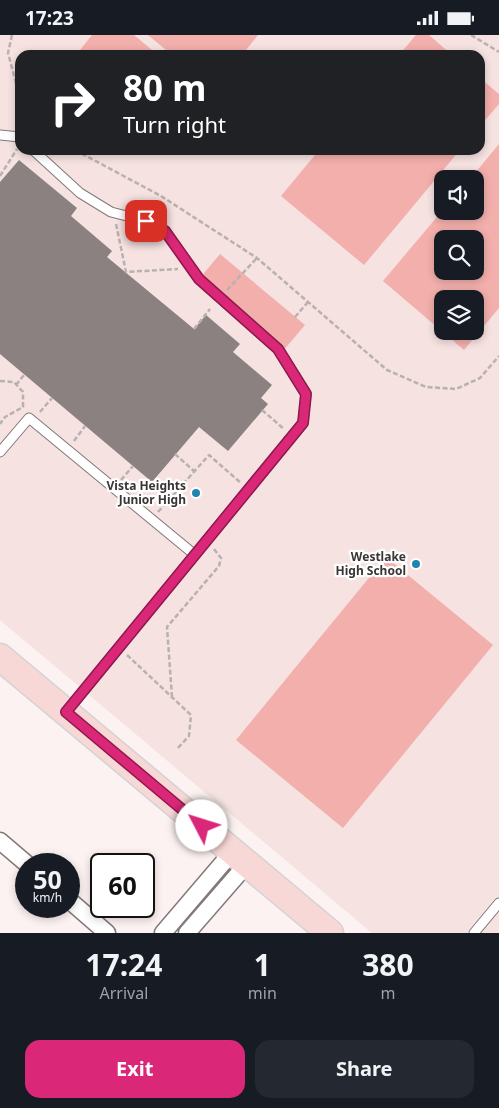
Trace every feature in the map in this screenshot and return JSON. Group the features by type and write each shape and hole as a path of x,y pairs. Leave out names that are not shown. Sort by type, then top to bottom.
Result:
{"main road":[{"path":"0,657 330,933"}],"street":[{"path":"2,846 15,855"},
{"path":"164,933 240,857"},
{"path":"187,933 240,857"},
{"path":"80,910 107,933"}],"lane":[{"path":"0,135 15,136"},
{"path":"38,155 80,193 114,213 146,221 165,231 199,279 278,349 306,394 303,423 66,712"},
{"path":"0,452 29,418 195,555"},
{"path":"474,933 499,903"}],"path":[{"path":"12,35 8,53 15,79"},
{"path":"470,35 499,52"},
{"path":"0,176 15,154"},
{"path":"85,155 162,195 257,258 387,370 426,387 456,389 480,378 499,356"},
{"path":"114,213 126,273 191,269"},
{"path":"219,297 244,274 257,258"},
{"path":"295,317 308,302"},
{"path":"194,329 210,309"},
{"path":"16,385 24,375"},
{"path":"0,381 14,382 23,392 23,407 3,419 0,423"},
{"path":"38,415 52,398"},
{"path":"262,410 292,437"},
{"path":"72,443 86,426"},
{"path":"175,455 194,471"},
{"path":"157,513 209,455 241,483"},
{"path":"120,482 133,466"},
{"path":"172,697 167,627 219,565 221,558 214,549"},
{"path":"127,655 191,715 189,736 177,749"}],"shaded area":[{"name":"Vista Heights Junior High","path":"0,35 499,35 499,933 372,933 0,620"},
{"path":"92,35 134,35 152,50 80,50"},
{"path":"148,35 258,35 246,50 166,50"},
{"path":"416,35 429,35 446,50 403,50"},
{"path":"485,82 499,94 499,104 485,120"},
{"path":"499,144 499,308 484,326 484,290 434,290 434,324 383,281 434,220 484,220 484,170 477,170"},
{"path":"315,155 456,155 443,170 434,170 434,181 364,265 281,196"},
{"path":"220,254 305,325 283,351 199,279"},
{"path":"452,340 472,340 464,350"},
{"path":"386,557 493,645 343,828 236,740"}],"building":[{"path":"19,160 77,208 71,216 112,251 107,257 194,329 206,315 240,344 233,352 272,385 261,398 268,404 228,451 199,427 152,482 0,354 0,182"}],"place":[{"name":"Vista Heights Junior High","path":"196,493"},
{"name":"Westlake High School","path":"416,564"}],"route":[{"path":"146,221 165,231 182,259 199,279 278,349 306,394 303,423 66,712 202,826"}]}
